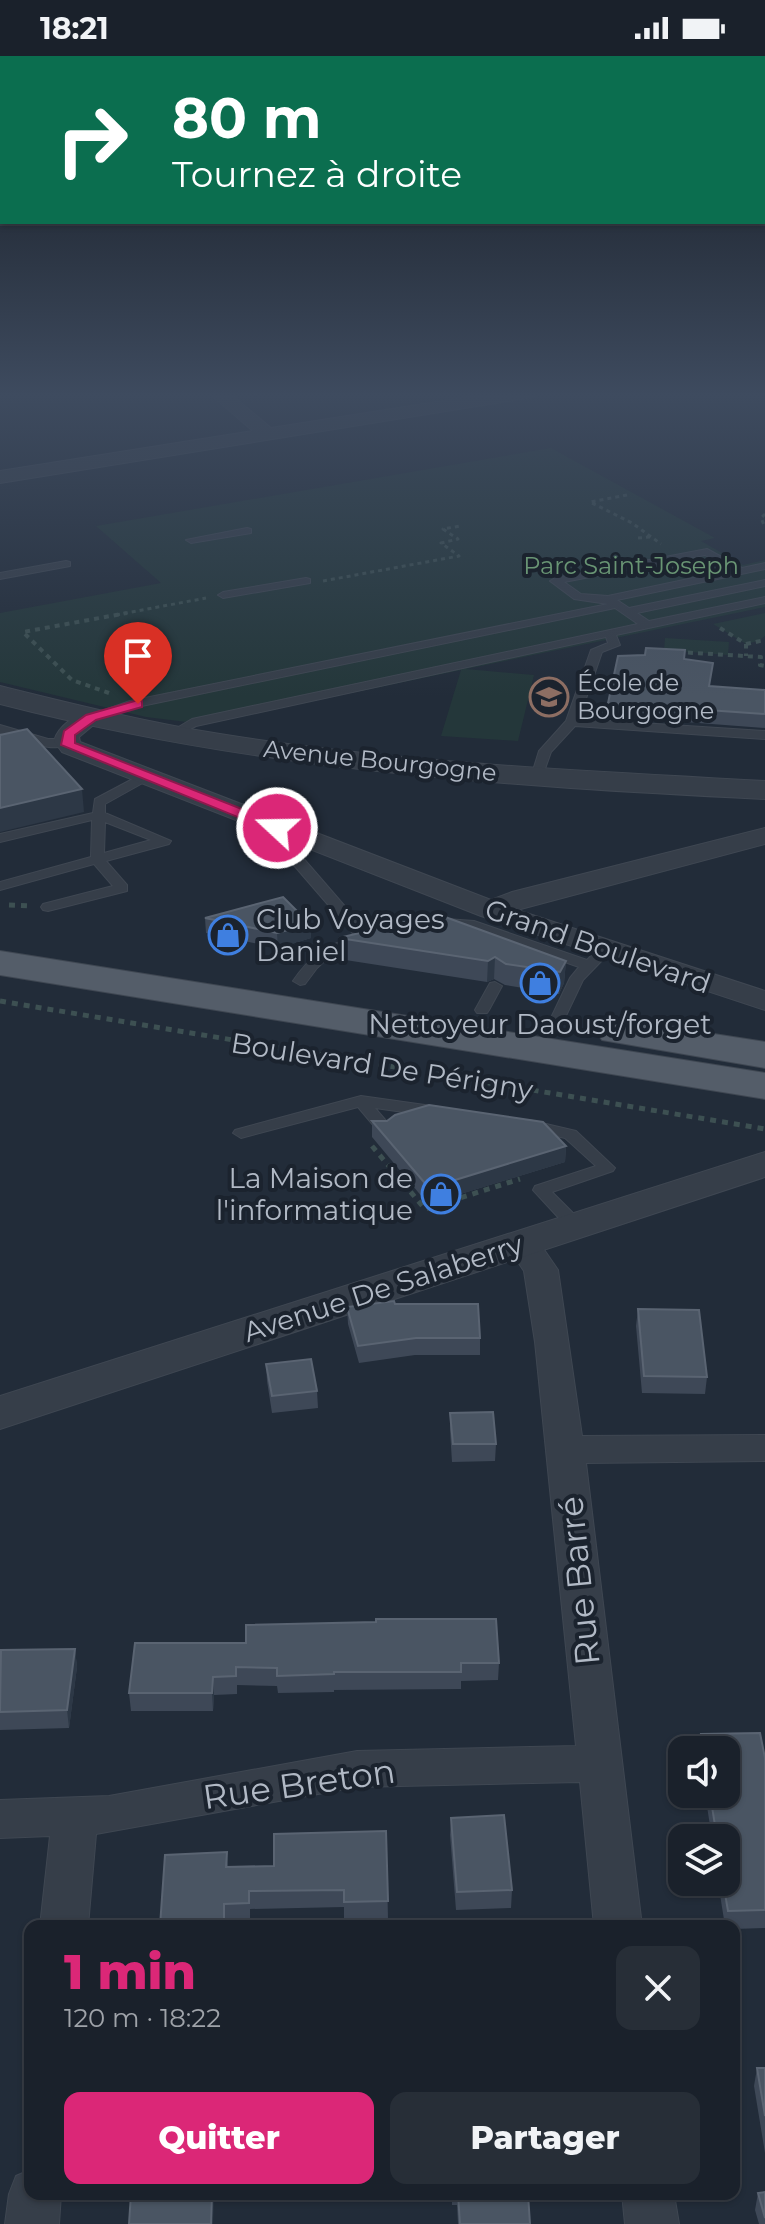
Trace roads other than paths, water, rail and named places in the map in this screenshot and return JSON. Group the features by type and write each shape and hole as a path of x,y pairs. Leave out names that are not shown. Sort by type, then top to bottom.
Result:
{"main road":[{"name":"Boulevard De Périgny","path":"0,934 300,981 488,998 556,1022 763,1079"},
{"name":"Boulevard De Périgny","path":"0,963 763,1079"}],"street":[{"name":"Avenue Bourgogne","path":"5,700 171,735 368,763 537,777 765,790"},
{"path":"67,743 68,734 91,717"},
{"name":"Grand Boulevard","path":"67,743 144,777 304,838 480,917 598,958 765,1001"},
{"path":"480,917 522,898 765,836"},
{"name":"Avenue De Salaberry","path":"0,1413 765,1164"},
{"name":"Rue Barré","path":"522,1243 541,1270 566,1450 617,1920"},
{"path":"566,1450 765,1448"},
{"name":"Rue Breton","path":"0,1819 109,1815 357,1769 599,1764"},
{"path":"65,1920 75,1817"},
{"path":"32,2224 34,2200"},
{"path":"649,2200 652,2224"}],"lane":[{"path":"191,540 247,531"},
{"path":"555,581 707,552 740,571"},
{"path":"0,576 66,564"},
{"path":"617,605 765,566"},
{"path":"541,572 578,597 617,605 647,625"},
{"path":"223,595 306,581"},
{"path":"91,717 138,704 617,605 765,583"},
{"path":"171,735 192,723 765,600"},
{"path":"537,777 545,751 572,722 597,650 614,645 611,635"},
{"path":"572,722 765,735"},
{"path":"0,729 47,743 67,743"},
{"path":"48,907 122,888 97,859 99,802 144,777"},
{"path":"0,838 99,815 164,841 0,886"},
{"path":"304,838 292,846 292,853 326,897 365,938"},
{"path":"427,922 480,917"},
{"path":"300,981 325,950 390,932"},
{"path":"556,1022 571,988 598,958"},
{"path":"241,1133 361,1101 461,1115"},
{"path":"361,1101 385,1129"},
{"path":"506,1122 570,1134 607,1168 541,1190 575,1225"}],"place":[{"name":"École de Bourgogne","path":"549,697"},
{"name":"Club Voyages Daniel","path":"228,935"},
{"name":"Nettoyeur Daoust/forget","path":"540,983"},
{"name":"La Maison de l'informatique","path":"441,1194"}],"park label":[{"name":"Parc Saint-Joseph","path":"631,566"}]}
